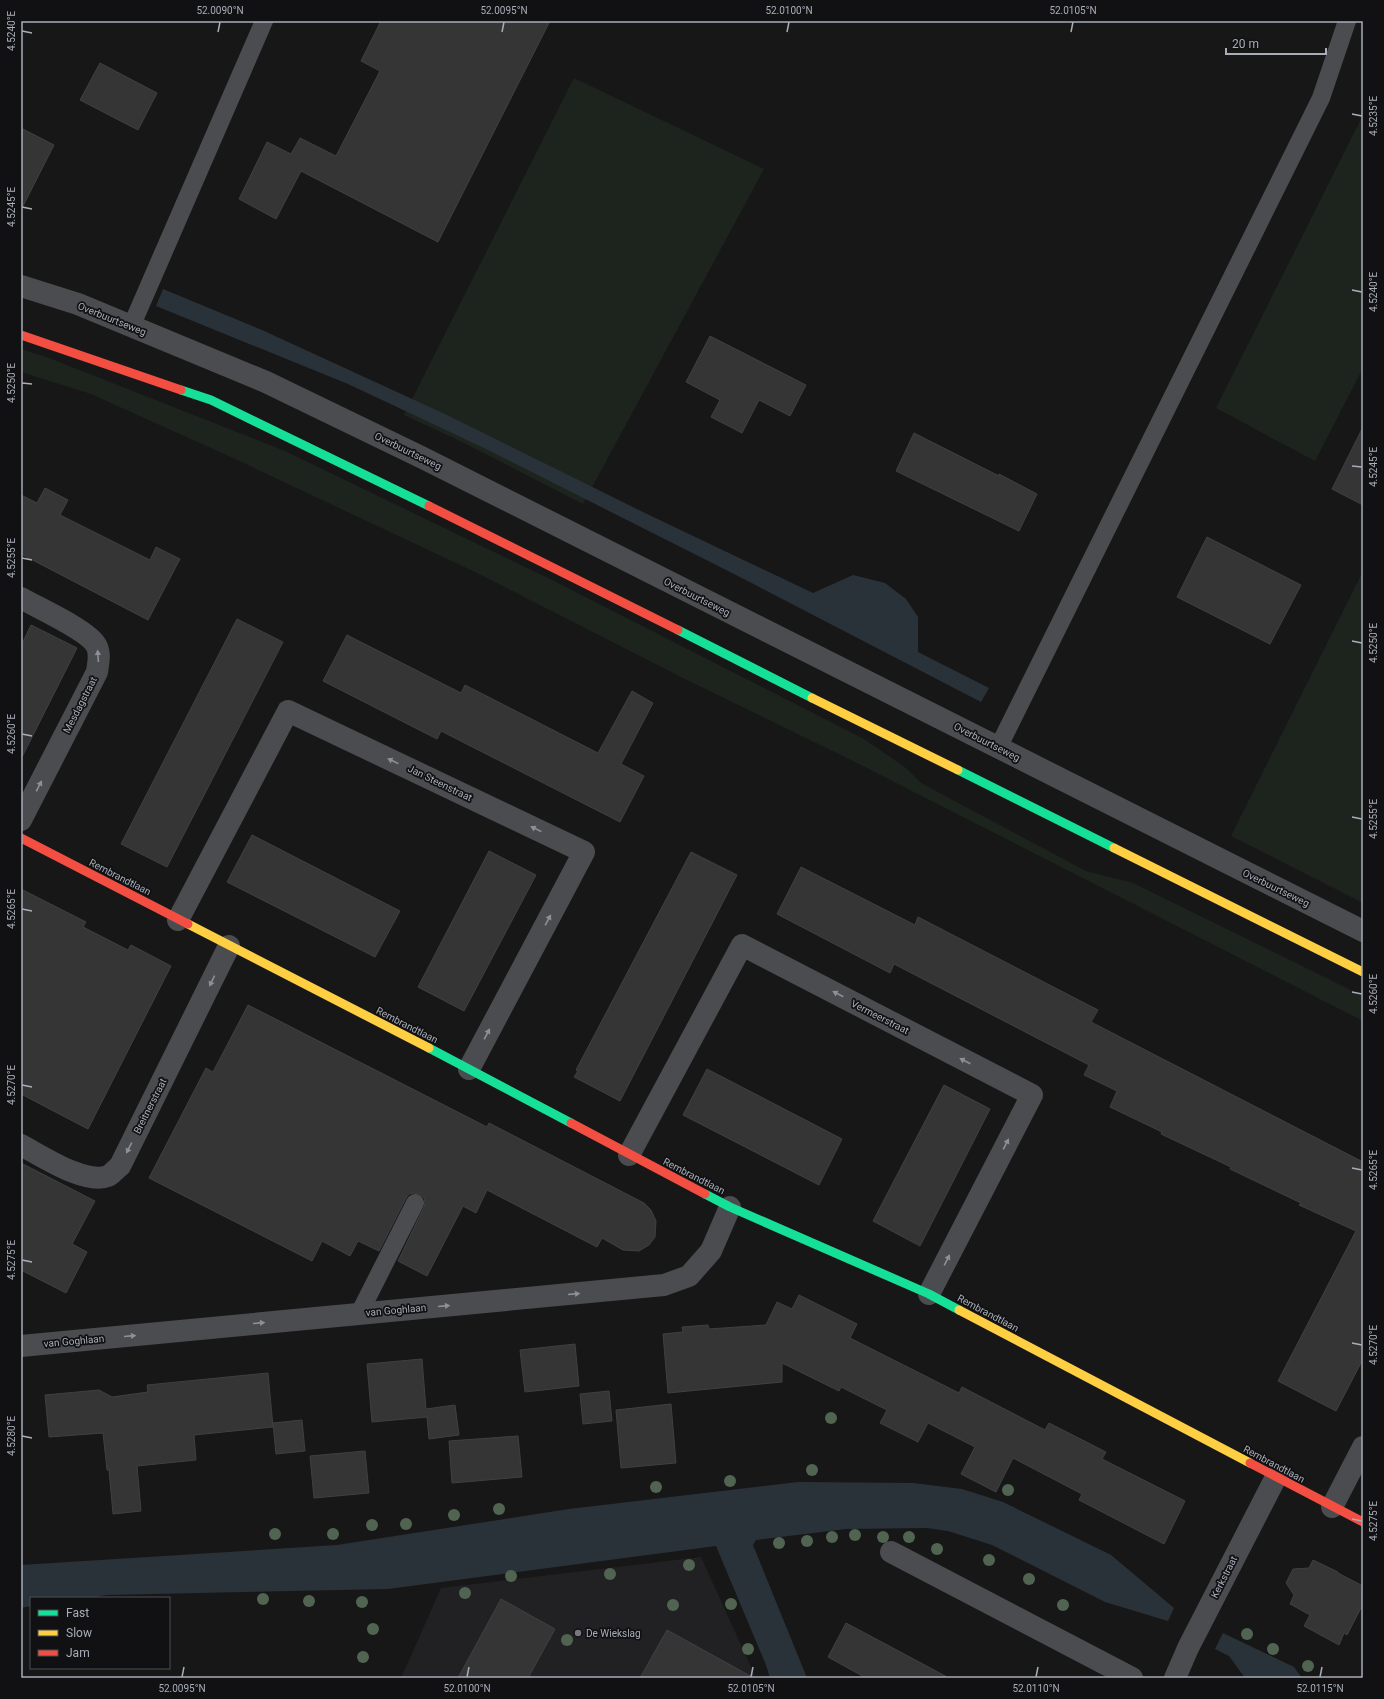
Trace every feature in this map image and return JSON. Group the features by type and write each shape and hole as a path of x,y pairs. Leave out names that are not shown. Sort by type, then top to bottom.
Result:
{"street":[{"name":"Overbuurtseweg","path":"21,286 78,304 266,382 423,458 1363,931"},
{"path":"21,335 211,400 310,447 1363,972"},
{"name":"Mesdagstraat","path":"21,598 89,636 97,646 99,660 97,672 21,820"},
{"name":"Jan Steenstraat","path":"178,920 288,711 584,852 469,1069"},
{"name":"Rembrandtlaan","path":"21,838 469,1069 629,1155 730,1207 929,1294 1363,1522"},
{"name":"Vermeerstraat","path":"629,1155 742,945 1032,1095 929,1294"},
{"name":"Breitnerstraat","path":"21,1145 81,1176 95,1178 108,1176 120,1166 229,946"},
{"name":"van Goghlaan","path":"21,1346 664,1285 689,1276 711,1251 730,1207"},
{"path":"1332,1507 1363,1447"},
{"name":"Kerkstraat","path":"1174,1678 1207,1610 1276,1477"},
{"path":"891,1552 1132,1678"}],"lane":[{"path":"131,327 264,21"},
{"path":"998,748 1321,98 1347,21"},
{"path":"359,1314 414,1203"}],"shaded area":[{"path":"574,78 764,169 583,504 462,442 404,415"},
{"path":"1363,115 1363,368 1315,461 1216,408"},
{"path":"163,289 262,330 447,415 647,514 813,593 853,575 885,583 906,599 918,617 918,652 989,688 981,702 738,576 484,448 348,384 156,306"},
{"path":"21,349 49,358 285,451 554,581 864,739 906,768 921,783 1086,871 1133,883 1363,996 1363,1021 855,762 685,679 475,572 233,458 91,394 21,372"},
{"path":"1363,571 1363,903 1231,836"},
{"path":"798,1482 913,1483 962,1489 1003,1502 1111,1555 1174,1608 1168,1621 1105,1602 992,1545 948,1531 927,1528 846,1529 756,1540 753,1545 807,1678 770,1678 766,1665 716,1546 388,1589 107,1595 94,1597 30,1597 30,1606 21,1608 21,1565 337,1545 569,1509"},
{"name":"De Wiekslag","path":"701,1557 756,1678 401,1678 441,1588"},
{"path":"1223,1633 1294,1667 1302,1678 1245,1678 1229,1656 1215,1649"}],"building":[{"path":"381,21 550,21 438,242 301,171 276,219 239,199 267,142 291,154 300,138 336,156 380,71 361,61"},
{"path":"100,63 157,93 138,130 80,100"},
{"path":"21,128 54,145 21,210"},
{"path":"710,336 806,385 790,416 759,400 742,433 711,417 720,400 686,382"},
{"path":"1363,427 1363,505 1332,489"},
{"path":"914,433 1037,494 1019,531 896,471"},
{"path":"45,488 68,500 60,515 150,560 156,547 180,559 148,620 21,554 21,495 37,503"},
{"path":"1207,537 1301,585 1270,644 1177,597"},
{"path":"237,619 283,642 167,867 121,844"},
{"path":"31,625 77,648 21,759 21,646"},
{"path":"347,635 461,693 465,685 598,753 632,691 653,703 621,764 644,776 620,822 441,731 437,739 323,681"},
{"path":"252,835 400,911 375,957 227,882"},
{"path":"489,851 536,875 464,1011 418,987"},
{"path":"691,852 737,875 620,1101 574,1077 578,1071 576,1070"},
{"path":"801,867 915,925 918,917 1098,1010 1091,1022 1363,1162 1363,1359 1336,1411 1278,1381 1356,1231 1299,1205 1301,1203 1230,1169 1231,1167 1161,1134 1162,1132 1110,1107 1117,1091 1084,1075 1089,1065 894,964 890,973 777,914"},
{"path":"21,889 86,922 83,927 128,950 131,945 171,966 88,1129 21,1094"},
{"path":"248,1005 487,1127 489,1123 644,1203 651,1210 656,1221 655,1237 649,1245 639,1251 623,1250 602,1238 597,1247 487,1190 476,1213 463,1206 427,1276 398,1261 424,1207 424,1198 419,1194 409,1194 406,1198 379,1251 358,1241 350,1256 322,1241 312,1261 149,1178 206,1068 213,1072"},
{"path":"707,1069 842,1139 819,1185 683,1115"},
{"path":"944,1085 990,1109 920,1246 873,1221"},
{"path":"21,1163 95,1201 72,1244 87,1252 66,1293 21,1270"},
{"path":"799,1295 857,1324 850,1338 959,1393 962,1387 1045,1430 1049,1423 1106,1452 1102,1459 1185,1501 1164,1544 1079,1500 1082,1494 1013,1458 996,1492 961,1474 975,1447 928,1423 918,1442 880,1423 887,1410 841,1387 839,1391 782,1363 782,1382 668,1393 663,1334 683,1332 682,1327 708,1325 709,1329 766,1325 777,1302 792,1309"},
{"path":"575,1344 579,1386 525,1392 520,1350"},
{"path":"422,1359 426,1409 455,1405 459,1435 429,1439 427,1417 372,1422 367,1364"},
{"path":"268,1373 273,1427 194,1435 196,1460 137,1466 141,1511 113,1514 109,1470 107,1470 103,1433 49,1437 45,1395 99,1390 112,1397 148,1392 147,1385"},
{"path":"609,1391 612,1421 583,1424 580,1394"},
{"path":"671,1404 676,1463 621,1468 616,1410"},
{"path":"302,1420 305,1451 276,1454 273,1423"},
{"path":"518,1436 522,1477 452,1483 449,1441"},
{"path":"365,1451 369,1493 314,1498 310,1456"},
{"path":"1313,1560 1363,1586 1363,1604 1347,1635 1344,1633 1339,1645 1304,1626 1310,1615 1290,1604 1294,1595 1286,1583 1293,1569 1309,1568"},
{"path":"501,1599 555,1629 528,1678 458,1678"},
{"path":"846,1623 949,1678 866,1678 828,1657"},
{"path":"667,1630 754,1678 640,1678"}],"traffic: fast":[{"path":"181,390 211,400 429,506"},
{"path":"678,630 812,698"},
{"path":"958,770 1114,848"},
{"path":"429,1048 571,1123"},
{"path":"705,1194 730,1207 929,1294 959,1310"}],"traffic: slow":[{"path":"812,698 958,770"},
{"path":"1114,848 1363,972"},
{"path":"188,924 429,1048"},
{"path":"959,1310 1250,1463"}],"traffic: jam":[{"path":"21,335 181,390"},
{"path":"429,506 678,630"},
{"path":"21,838 188,924"},
{"path":"571,1123 705,1194"},
{"path":"1250,1463 1363,1522"}],"place":[{"name":"De Wiekslag","path":"578,1633"}]}
